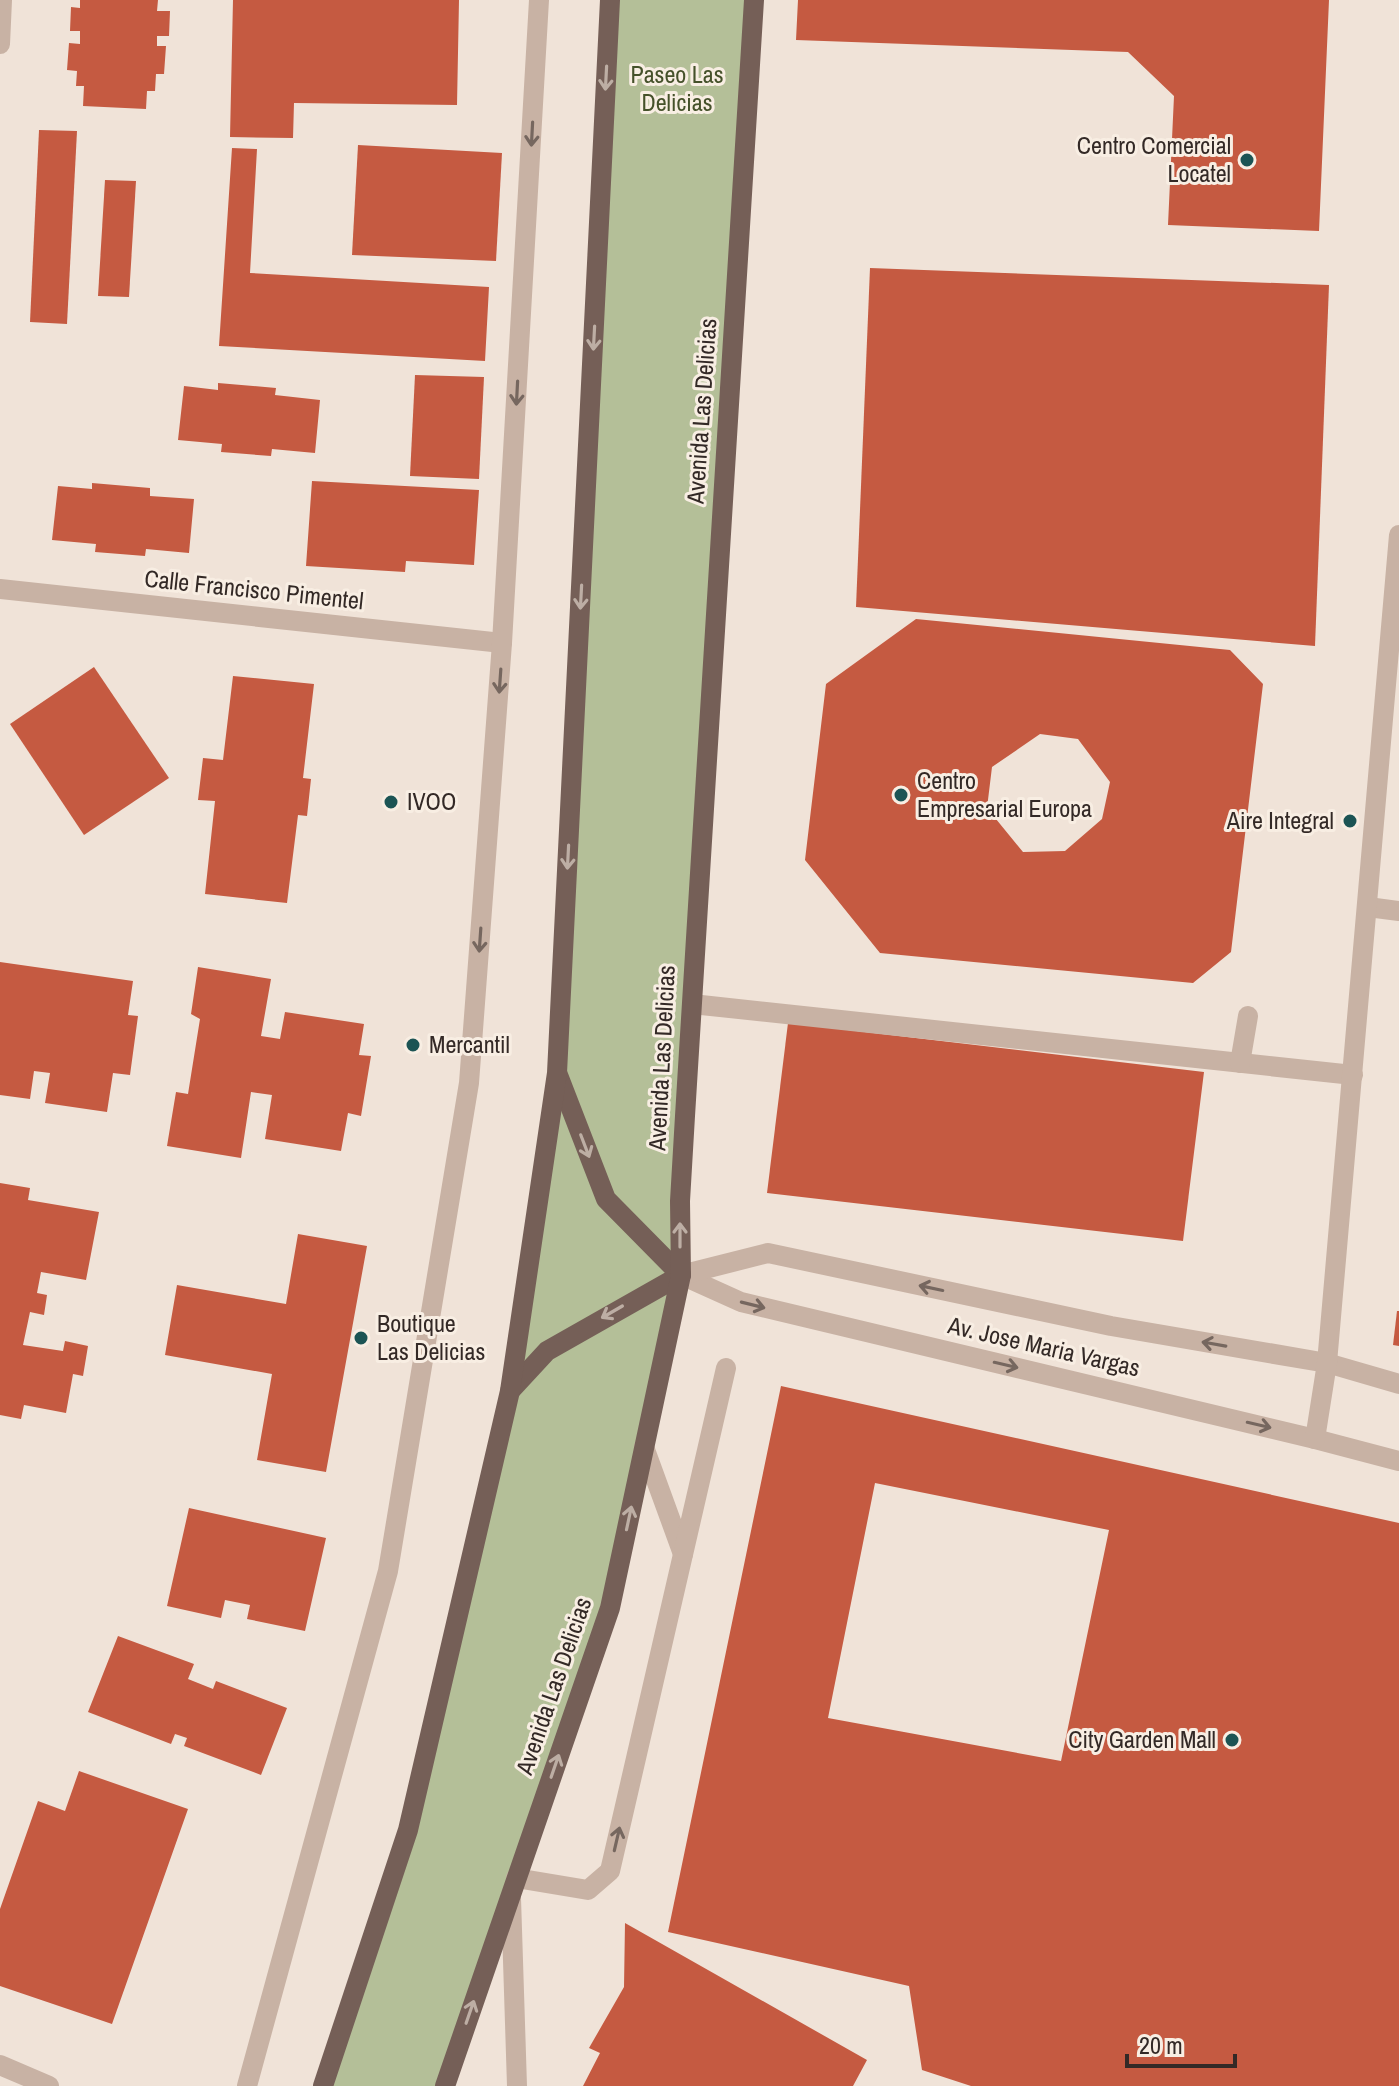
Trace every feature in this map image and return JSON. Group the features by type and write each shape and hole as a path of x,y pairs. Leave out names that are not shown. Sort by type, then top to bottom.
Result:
{"main road":[{"path":"323,2086 408,1830 510,1391 557,1073 610,0"},
{"name":"Avenida Las Delicias","path":"445,2086 610,1608 681,1275 680,1201 754,0"},
{"path":"510,1391 547,1351 681,1275 606,1199 557,1073"}],"street":[{"path":"0,44 2,0"},
{"path":"247,2086 388,1571 469,1083 502,643 539,0"},
{"path":"1315,1439 1327,1363 1399,535"},
{"name":"Calle Francisco Pimentel","path":"0,589 502,643"},
{"path":"1368,907 1399,911"},
{"path":"692,1004 1353,1075"},
{"path":"1240,1063 1248,1016"},
{"path":"681,1275 768,1253 1111,1326 1327,1363 1399,1384"},
{"name":"Av. Jose Maria Vargas","path":"681,1275 741,1302 1399,1461"},
{"path":"517,2086 514,1886 588,1890 610,1871 726,1368"},
{"path":"644,1447 683,1554"},
{"path":"0,2065 49,2086"}],"green space":[{"name":"Paseo Las Delicias","path":"609,0 754,0 681,1275 610,1608 445,2086 323,2086 408,1830 510,1391 557,1073"}],"building":[{"path":"80,0 158,0 157,11 170,11 169,36 157,36 157,46 166,46 164,74 156,74 155,91 147,91 146,109 83,106 84,86 76,86 77,71 67,70 69,43 80,44 80,31 70,31 71,7 80,8"},
{"path":"233,0 459,0 457,105 294,103 293,138 230,137"},
{"name":"Centro Comercial Locatel","path":"798,0 1329,0 1319,231 1168,225 1174,96 1128,52 796,40"},
{"path":"39,130 77,131 67,324 30,322"},
{"path":"358,145 502,153 496,261 352,255"},
{"path":"232,148 257,149 250,273 489,287 485,361 219,346"},
{"path":"105,180 136,181 129,297 98,296"},
{"path":"870,268 1329,285 1315,646 856,607"},
{"path":"415,375 484,377 479,479 410,476"},
{"path":"218,383 276,388 275,395 320,400 315,453 272,449 271,456 221,452 222,444 178,440 184,386 218,390"},
{"path":"312,481 479,490 474,565 406,561 405,572 306,566"},
{"path":"92,483 150,488 150,496 194,499 189,553 146,549 145,556 95,552 96,544 52,540 58,486 92,489"},
{"name":"Centro Empresarial Europa","path":"916,619 1230,650 1263,684 1231,952 1193,983 880,953 805,860 826,684","holes":["1040,734 1078,739 1110,782 1102,819 1065,851 1023,852 987,808 992,767"]},
{"path":"94,667 169,778 84,835 10,724"},
{"path":"233,676 314,684 303,778 311,779 307,816 298,815 287,903 205,894 215,801 198,800 203,758 223,760"},
{"path":"0,962 133,981 128,1015 138,1016 130,1075 113,1073 107,1112 45,1103 50,1073 34,1071 30,1099 0,1095"},
{"path":"198,967 271,979 261,1036 280,1039 285,1012 364,1024 359,1055 371,1056 361,1116 348,1113 341,1151 265,1139 272,1095 251,1092 241,1158 167,1146 176,1092 188,1094 200,1019 191,1014"},
{"path":"788,1023 1204,1072 1183,1241 767,1193"},
{"path":"0,1183 30,1188 28,1200 99,1212 86,1280 41,1272 37,1293 47,1295 44,1315 30,1312 23,1345 63,1351 65,1341 88,1346 83,1376 73,1374 66,1413 24,1405 21,1419 0,1415"},
{"path":"298,1234 367,1246 326,1472 257,1460 272,1374 165,1355 177,1285 286,1304"},
{"path":"1399,1311 1399,1346 1393,1345"},
{"name":"City Garden Mall","path":"781,1386 1399,1523 1399,2086 971,2086 922,2070 909,1986 668,1932","holes":["875,1483 1109,1530 1061,1761 828,1718"]},
{"path":"189,1508 326,1538 305,1631 247,1619 250,1605 225,1600 221,1618 167,1606"},
{"path":"118,1636 194,1664 188,1679 213,1689 216,1681 287,1708 261,1775 184,1746 187,1738 175,1734 171,1744 88,1712"},
{"path":"79,1771 188,1809 112,2024 0,1986 0,1909 38,1801 65,1811"},
{"path":"625,1923 867,2060 853,2086 583,2086 600,2053 589,2048 624,1987"}],"place":[{"name":"Centro Comercial Locatel","path":"1247,160"},
{"name":"Centro Empresarial Europa","path":"901,795"},
{"name":"IVOO","path":"391,802"},
{"name":"Aire Integral","path":"1350,821"},
{"name":"Mercantil","path":"413,1045"},
{"name":"Boutique Las Delicias","path":"361,1338"},
{"name":"City Garden Mall","path":"1232,1740"}]}
